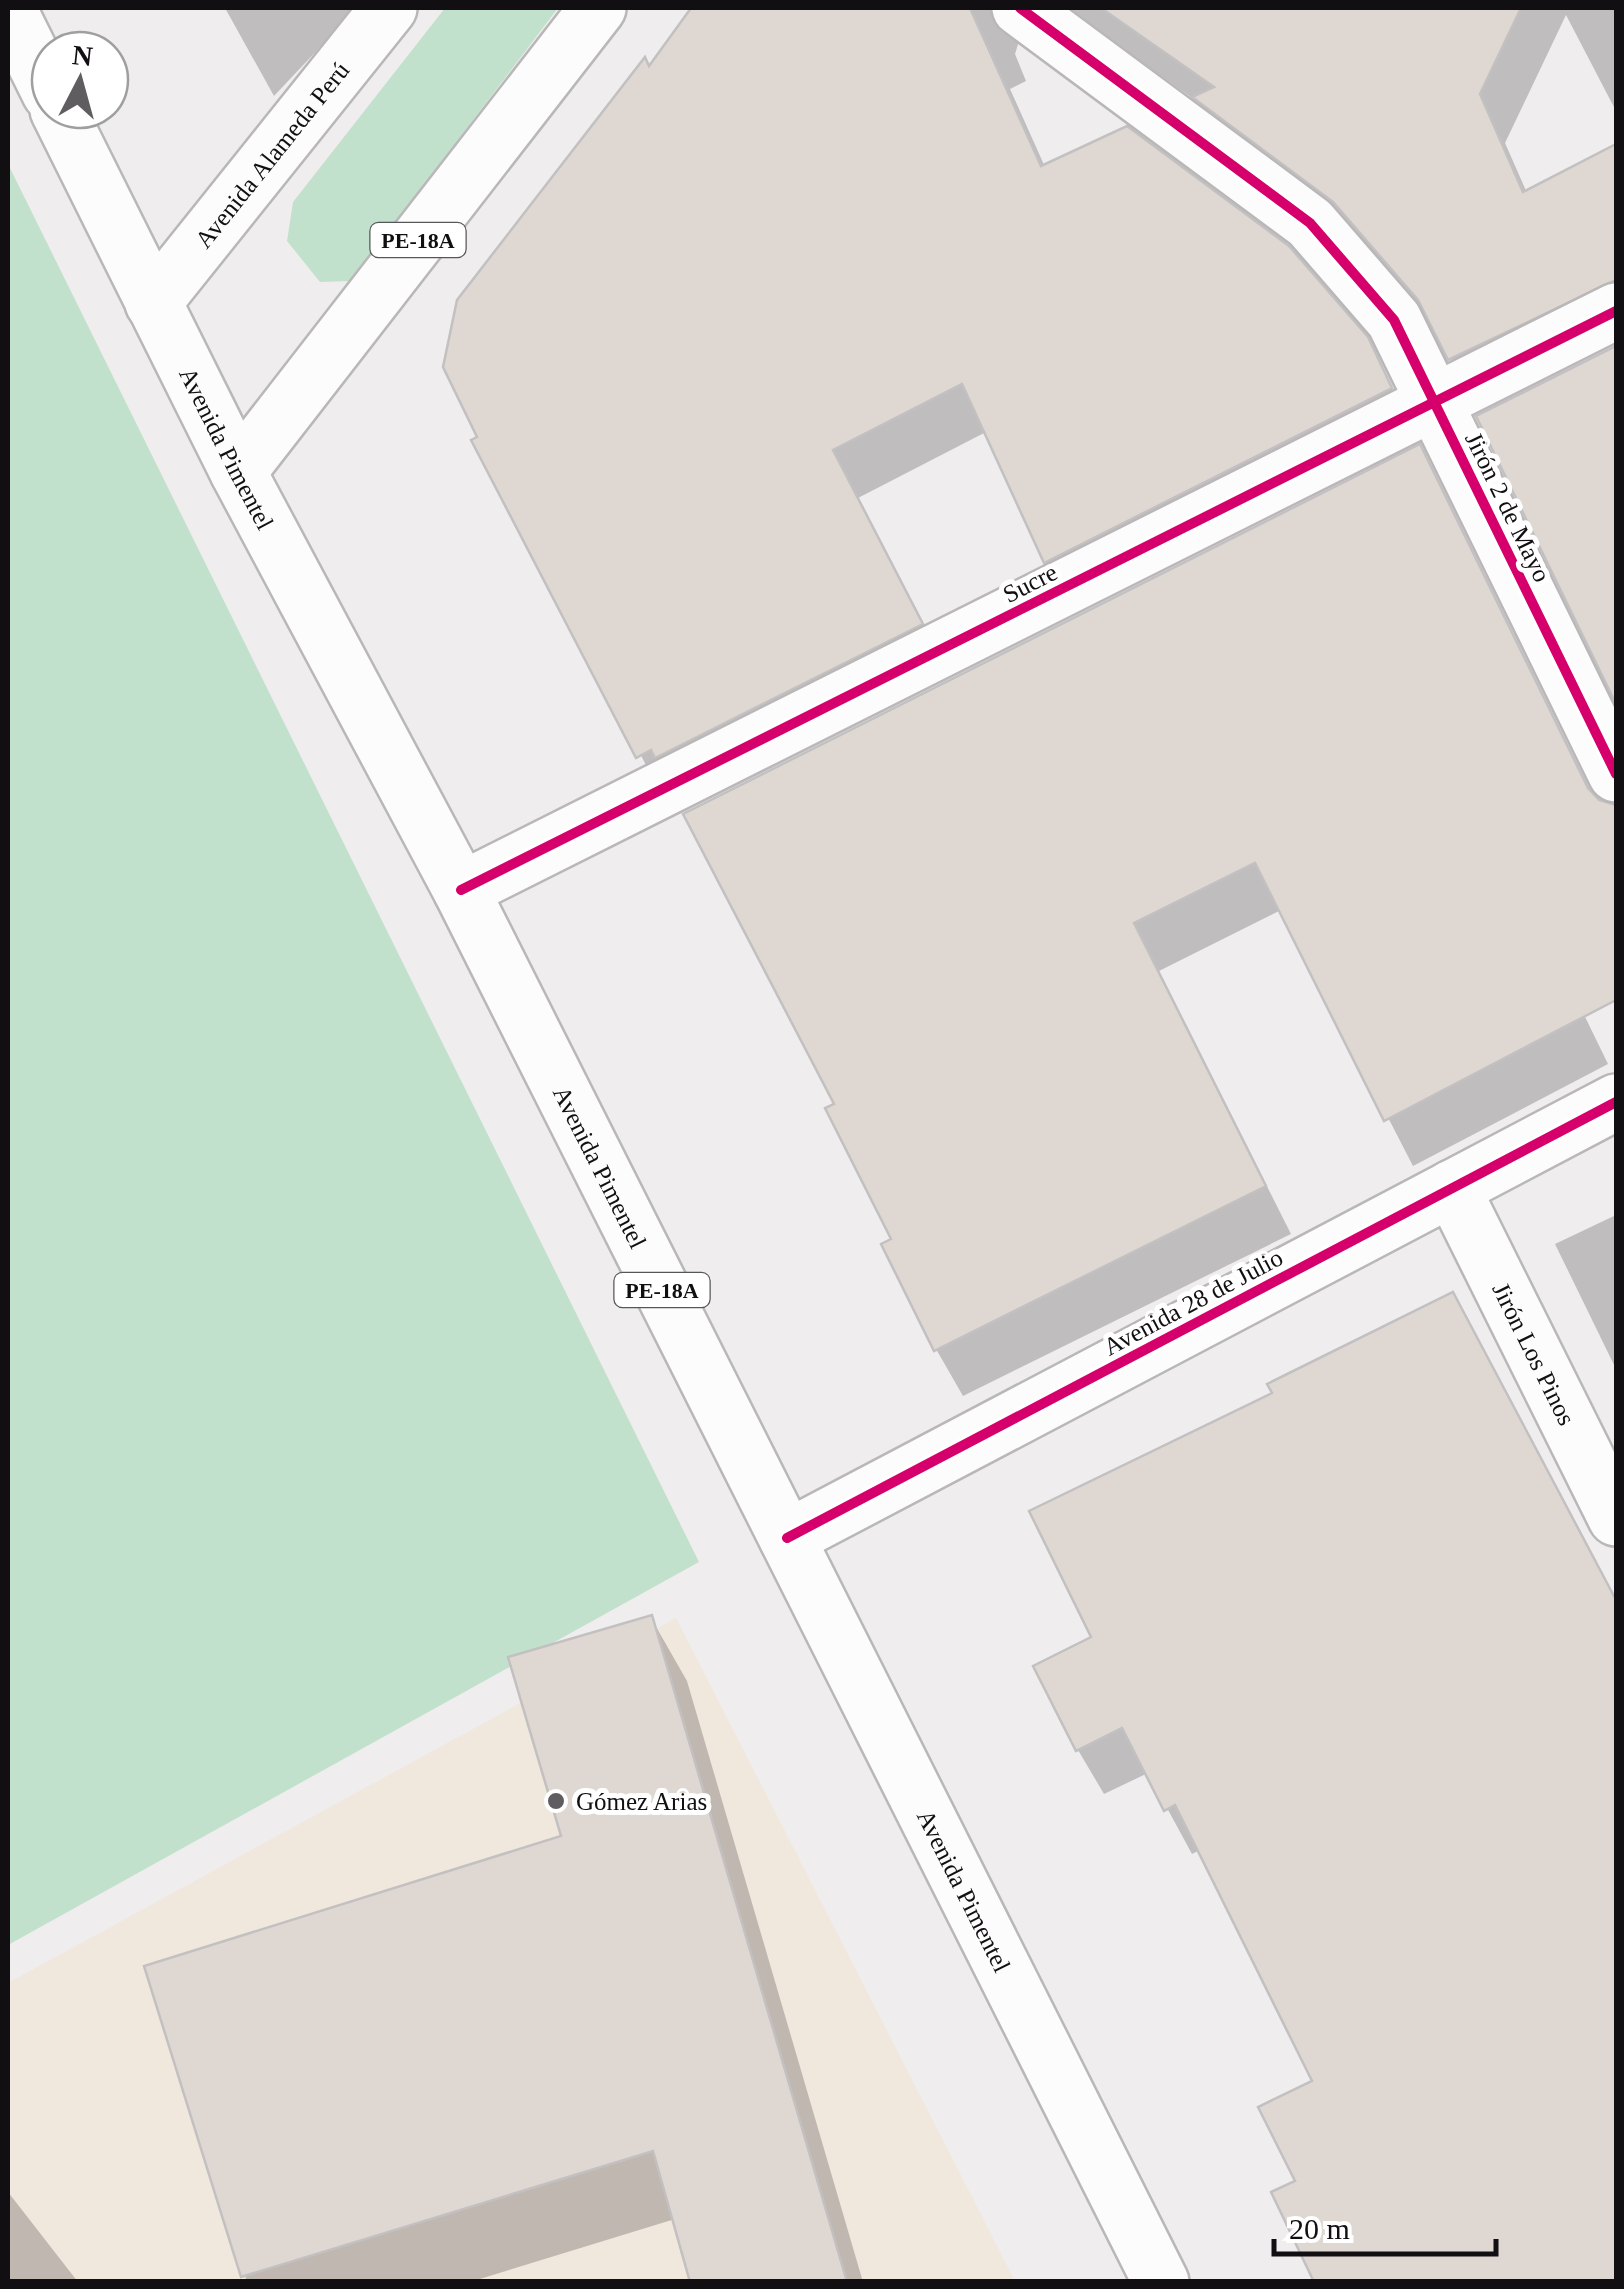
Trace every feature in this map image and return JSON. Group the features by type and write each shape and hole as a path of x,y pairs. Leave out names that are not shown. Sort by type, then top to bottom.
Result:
{"main road":[{"path":"8,8 30,53"},
{"name":"Avenida Alameda Perú","path":"153,303 390,8"},
{"name":"PE-18A","path":"238,472 598,8"},
{"name":"Jirón 2 de Mayo","path":"1020,8 1310,223 1394,320 1616,774"},
{"name":"Avenida Pimentel","path":"68,130 238,472 460,890 1161,2282"},
{"name":"Sucre","path":"460,890 1616,311"},
{"name":"Avenida 28 de Julio","path":"787,1538 1616,1102"},
{"name":"Jirón Los Pinos","path":"1452,1188 1616,1518"}],"shaded area":[{"name":"Gómez Arias","path":"676,1618 1015,2281 8,2282 8,1983"}],"green space":[{"path":"445,8 558,8 351,281 320,282 287,241 293,202"},
{"path":"8,164 699,1562 8,1945"}],"building":[{"path":"691,8 970,8 1041,166 1127,126 1289,246 1368,337 1392,388 1044,563 962,384 833,450 923,624 655,758 651,750 636,758 471,440 477,437 443,367 457,300 645,57 649,66"},
{"path":"1101,8 1521,8 1480,94 1523,192 1616,144 1616,280 1448,360 1418,300 1333,202 1192,97 1214,87"},
{"path":"1616,346 1616,704 1476,416"},
{"path":"1420,444 1588,788 1599,800 1616,805 1616,1000 1384,1121 1255,863 1134,923 1266,1186 934,1351 881,1244 891,1239 825,1108 834,1104 683,814"},
{"path":"1453,1292 1616,1600 1616,2282 1314,2282 1271,2192 1295,2181 1258,2107 1312,2081 1175,1805 1164,1811 1122,1728 1076,1751 1033,1666 1091,1637 1029,1511 1272,1393 1267,1384"},
{"path":"652,1615 847,2282 690,2282 653,2151 241,2277 144,1966 561,1836 508,1657"}],"cycle path":[{"path":"1020,8 1310,223 1394,320 1616,774"},
{"path":"461,890 1616,311"},
{"path":"787,1538 1616,1102"}],"place":[{"name":"Gómez Arias","path":"556,1801"}]}
